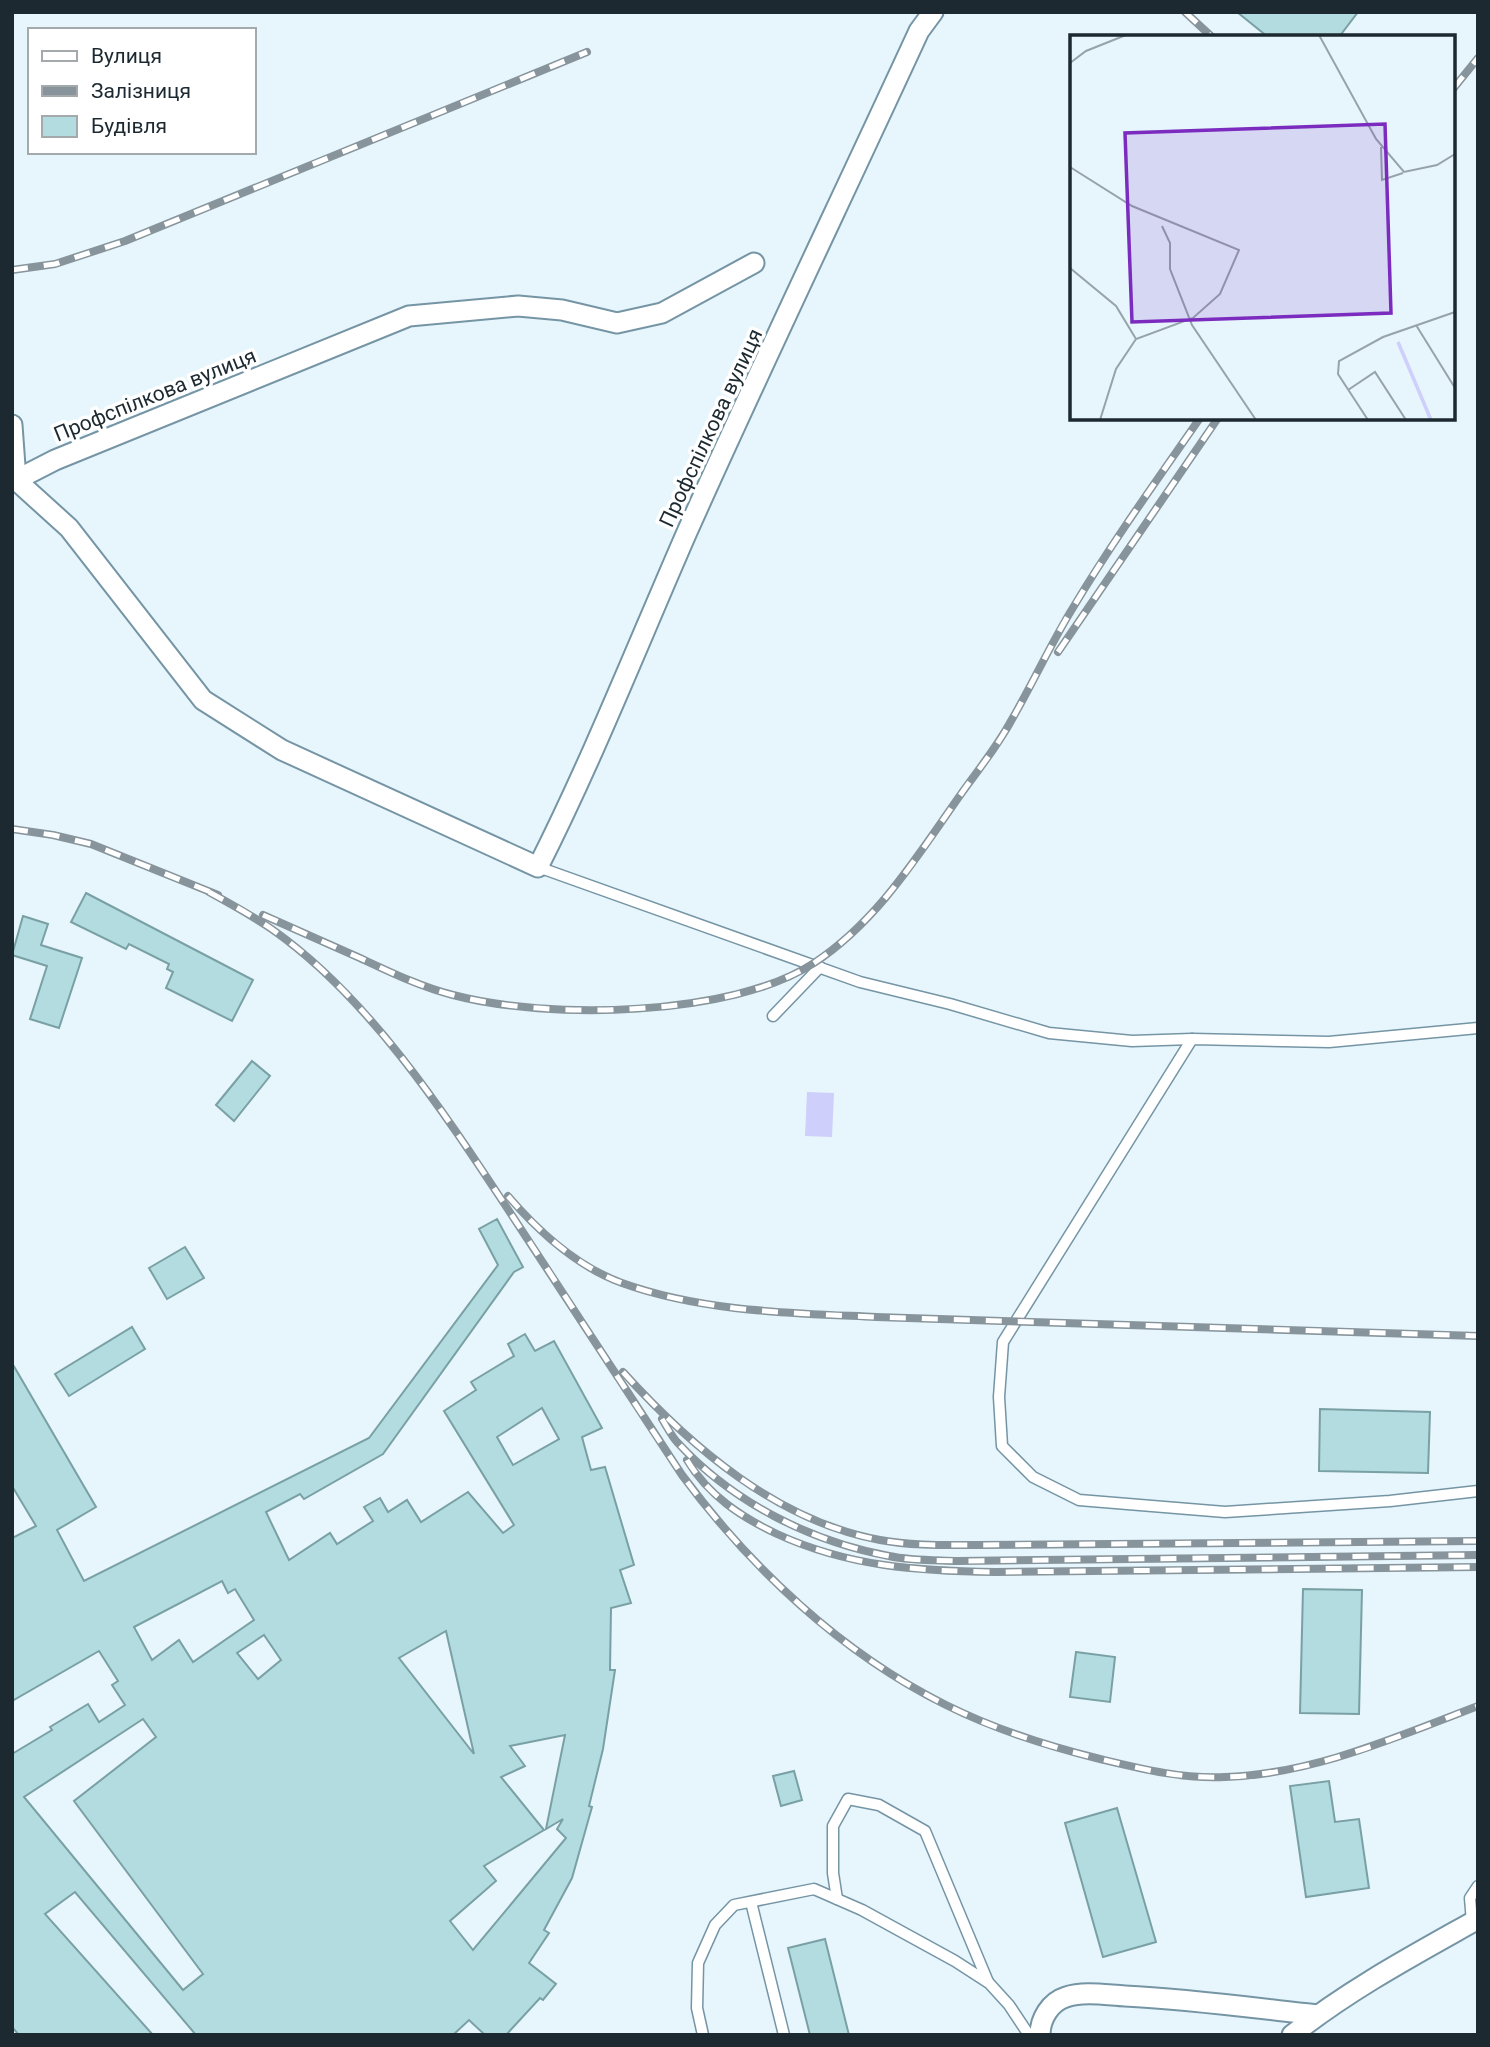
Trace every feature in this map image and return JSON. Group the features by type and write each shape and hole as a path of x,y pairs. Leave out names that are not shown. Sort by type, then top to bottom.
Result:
{"street":[{"name":"Профспілкова вулиця","path":"538,867 568,807 688,532 838,206 919,31 933,12"},
{"name":"Профспілкова вулиця","path":"14,480 55,460 409,316 518,306 562,310 617,323 662,313 754,263"},
{"path":"12,425 14,480 69,528 203,700 282,750 538,867"},
{"path":"1292,2035 1380,1973 1475,1921"},
{"path":"1040,2035 1040,2028 1049,2007 1065,1997 1088,1994 1144,1997 1318,2015"}],"lane":[{"path":"538,867 860,982 950,1004 1049,1033 1132,1041 1192,1039 1329,1042 1478,1028"},
{"path":"773,1016 820,967"},
{"path":"1192,1039 1003,1342 999,1397 1002,1446 1033,1477 1079,1500 1225,1512 1478,1492"},
{"path":"836,1899 833,1826 848,1799 879,1805 925,1831 989,1983"},
{"path":"1475,1921 1470,1898 1478,1886"},
{"path":"703,2035 697,2008 698,1963 715,1925 734,1905 814,1889 886,1923 989,1983 1009,2005 1029,2035"},
{"path":"751,1902 785,2035"}],"water":[{"path":"807,1092 834,1093 832,1137 805,1136"}],"building":[{"path":"1237,12 1358,12 1341,35 1266,35"},
{"path":"86,893 253,980 232,1021 166,988 173,972 167,969 169,964 129,944 126,949 71,922"},
{"path":"23,916 48,924 41,945 82,958 59,1028 30,1019 47,966 12,955"},
{"path":"252,1061 270,1076 234,1121 216,1105"},
{"path":"497,1219 523,1267 514,1272 383,1454 304,1499 300,1494 266,1512 289,1560 330,1533 337,1544 373,1521 364,1507 380,1498 388,1512 407,1500 421,1522 468,1492 503,1533 514,1525 444,1411 476,1390 471,1382 514,1356 508,1344 525,1334 535,1351 554,1341 602,1428 582,1437 591,1470 605,1467 634,1565 620,1570 631,1603 611,1608 610,1670 615,1670 603,1749 589,1806 592,1807 572,1878 544,1930 549,1933 529,1963 556,1984 506,2035 485,2035 469,2020 453,2035 196,2035 75,1892 45,1914 153,2035 19,2035 12,2027 12,1754 88,1704 99,1722 125,1705 112,1685 118,1681 99,1651 12,1701 12,1538 36,1526 12,1486 12,1363 96,1507 57,1530 84,1581 369,1438 498,1265 479,1229","holes":["542,1408 559,1439 513,1465 497,1437","222,1581 228,1593 235,1589 254,1620 193,1662 179,1640 152,1660 134,1627","446,1631 474,1754 399,1658","264,1635 281,1660 258,1679 237,1653","143,1719 156,1737 74,1801 203,1974 183,1990 24,1797","565,1735 546,1829 563,1819 557,1829 566,1838 473,1950 450,1921 496,1881 484,1866 544,1830 501,1777 525,1766 510,1746"]},
{"path":"185,1247 204,1278 167,1299 149,1268"},
{"path":"132,1327 145,1349 69,1396 55,1374"},
{"path":"1320,1409 1430,1412 1428,1473 1319,1471"},
{"path":"1303,1589 1362,1590 1359,1714 1300,1713"},
{"path":"1076,1652 1115,1657 1110,1702 1070,1697"},
{"path":"794,1771 802,1800 781,1806 773,1776"},
{"path":"1329,1781 1335,1822 1359,1819 1369,1888 1306,1897 1290,1786"},
{"path":"1117,1808 1156,1942 1103,1957 1065,1823"},
{"path":"825,1939 849,2035 810,2035 788,1948"}],"railway":[{"path":"1185,12 1210,35"},
{"path":"12,270 55,264 125,241 587,52"},
{"path":"1455,87 1478,58"},
{"path":"263,915 429,988 492,1003 538,1008 638,1009 689,1003 736,994 779,981 814,963 858,927 895,886 987,758 1006,731 1089,582 1199,420"},
{"path":"1058,652 1217,420"},
{"path":"12,829 91,844 218,895"},
{"path":"209,892 273,930 309,958 375,1025 462,1140 682,1475 709,1509 737,1542 800,1605 834,1634 907,1684 964,1714 1041,1743 1147,1770 1193,1776 1225,1777 1291,1769 1354,1752 1478,1706"},
{"path":"508,1196 560,1247 590,1268 622,1283 653,1293 716,1305 780,1312 876,1317 1478,1336"},
{"path":"623,1372 677,1427 738,1477 806,1516 842,1530 880,1540 953,1545 1478,1541"},
{"path":"662,1419 677,1442 699,1464 722,1483 774,1516 830,1540 898,1558 958,1561 1478,1555"},
{"path":"687,1460 695,1473 726,1504 777,1534 831,1554 884,1565 996,1572 1478,1567"}]}
